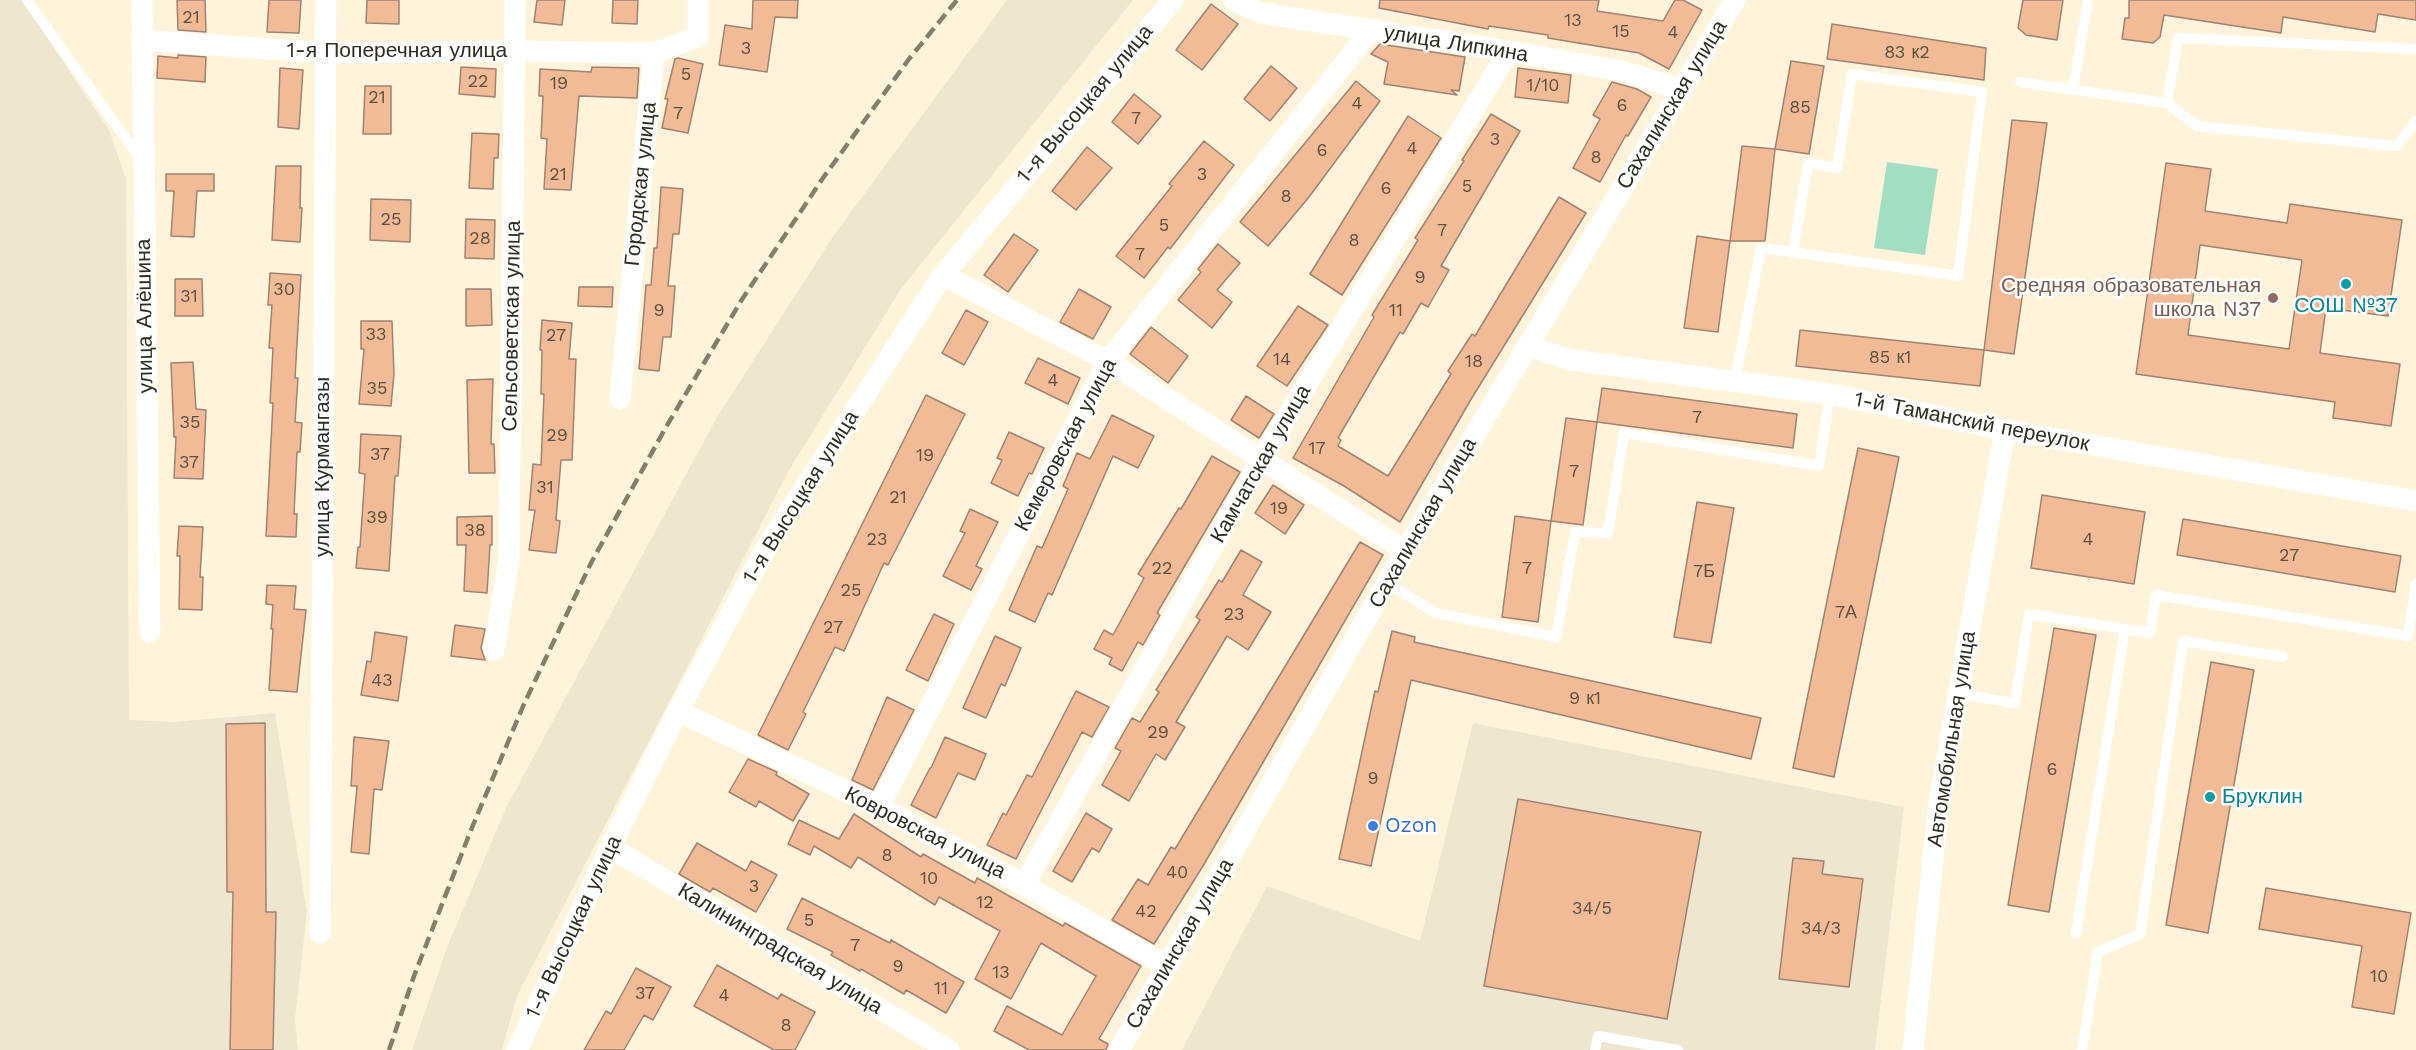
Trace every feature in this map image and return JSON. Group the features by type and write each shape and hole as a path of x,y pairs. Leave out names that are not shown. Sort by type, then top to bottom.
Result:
{"street":[{"name":"улица Алёшина","path":"142,0 150,632"},
{"name":"улица Курмангазы","path":"320,933 326,0"},
{"name":"Сельсоветская улица","path":"494,650 509,560 515,0"},
{"path":"654,53 698,37 698,0"},
{"name":"1-я Высоцкая улица","path":"517,1050 610,847 678,711 769,543 943,274 1173,0"},
{"name":"улица Липкина","path":"1233,0 1262,13 1509,51 1621,71 1680,89"},
{"name":"Сахалинская улица","path":"1119,1050 1405,552 1680,89 1736,0"},
{"name":"Кемеровская улица","path":"879,807 1108,361 1371,30"},
{"name":"1-я Поперечная улица","path":"141,40 326,54 515,51 654,53"},
{"name":"Камчатская улица","path":"1024,885 1262,460 1509,51"},
{"name":"Городская улица","path":"620,399 654,53"},
{"path":"943,274 1108,361 1405,552"},
{"name":"1-й Таманский переулок","path":"1529,346 1571,360 1830,394 2005,430 2416,501"},
{"name":"Автомобильная улица","path":"1913,1050 1939,803 2005,430"},
{"name":"Ковровская улица","path":"678,711 879,807 1167,966"},
{"name":"Калининградская улица","path":"610,847 949,1050"}],"lane":[{"path":"27,0 143,163"},
{"path":"2073,89 2088,0"},
{"path":"2167,103 2178,38 2416,50"},
{"path":"1735,380 1761,248 1958,276 1982,92 1852,74 1837,168 1808,163 1793,252"},
{"path":"2020,82 2167,103 2197,126 2397,146 2416,121"},
{"path":"1388,583 1436,613 1556,637 1575,532 1608,533 1624,433 1819,466 1830,394"},
{"path":"1958,694 2015,703 2029,614 2150,633 2156,595 2408,636 2416,584"},
{"path":"2076,933 2125,629"},
{"path":"2082,1050 2098,952 2140,934 2183,641 2283,657"},
{"path":"1595,1050 1598,1036 1678,1050"}],"shaded area":[{"path":"0,0 22,0 109,130 126,179 129,720 174,722 275,713 307,912 295,1019 298,1050 0,1050"},
{"path":"1007,0 1133,0 901,289 788,472 517,996 502,1050 412,1050 447,947 507,806 717,417 834,235"},
{"path":"1473,723 1904,807 1875,1050 1182,1050 1267,886 1420,941"}],"green space":[{"path":"1887,162 1938,169 1925,255 1874,248"}],"building":[{"path":"177,0 205,0 206,32 178,30"},
{"path":"269,0 301,0 299,33 267,32"},
{"path":"367,0 399,0 399,24 366,23"},
{"path":"537,0 565,0 562,25 534,22"},
{"path":"613,0 638,0 637,24 612,23"},
{"path":"753,0 798,0 797,18 775,17 767,72 719,65 725,25 752,29"},
{"path":"1380,0 1599,0 1597,11 1663,21 1675,0 1683,0 1702,10 1669,69 1639,53 1548,38 1548,35 1489,26 1488,29 1379,8"},
{"path":"2023,0 2063,0 2057,40 2026,35 2018,28"},
{"path":"2129,0 2416,0 2416,20 2378,14 2375,32 2283,17 2281,33 2164,15 2160,37 2153,43 2122,39 2125,18 2129,18"},
{"path":"1211,4 1238,24 1202,70 1176,50"},
{"path":"1832,24 1986,48 1984,80 1827,59"},
{"path":"1380,44 1465,57 1459,91 1451,90 1457,95 1384,84 1388,62 1371,54"},
{"path":"178,55 206,57 205,82 157,78 158,56 178,58"},
{"path":"675,59 703,64 688,133 662,128 668,99 665,99"},
{"path":"1791,61 1824,66 1809,154 1775,149"},
{"path":"1271,66 1297,88 1270,121 1244,99"},
{"path":"461,67 496,69 495,97 459,94"},
{"path":"592,67 639,68 637,98 579,96 571,190 544,189 547,139 541,138 543,96 539,96 540,69 591,72"},
{"path":"280,68 303,70 299,129 278,127"},
{"path":"1518,68 1571,75 1568,103 1515,97"},
{"path":"1356,81 1380,101 1309,197 1268,246 1240,222"},
{"path":"1612,82 1637,89 1651,97 1628,136 1626,135 1600,182 1573,168 1600,119 1593,115"},
{"path":"365,86 391,86 391,134 363,134"},
{"path":"1134,94 1161,116 1138,144 1112,122"},
{"path":"1491,114 1520,131 1441,266 1449,270 1428,307 1421,303 1403,334 1400,332 1338,438 1341,440 1338,446 1388,476 1451,374 1448,371 1472,334 1475,336 1559,197 1586,213 1470,401 1400,522 1344,486 1293,458 1374,317 1372,315 1418,240 1415,238"},
{"path":"1408,116 1441,138 1342,295 1310,274"},
{"path":"2012,120 2047,123 2014,354 1984,350"},
{"path":"472,133 499,134 498,158 494,158 493,189 469,188"},
{"path":"1204,141 1234,165 1170,249 1168,247 1144,278 1116,256 1172,186 1169,184"},
{"path":"1742,146 1775,149 1765,241 1730,241"},
{"path":"1087,147 1112,168 1076,210 1052,191"},
{"name":"СОШ №37","path":"2166,163 2211,169 2205,211 2287,223 2290,204 2402,220 2388,316 2326,308 2320,353 2400,364 2391,426 2333,418 2335,402 2136,374","holes":["2200,245 2302,260 2289,349 2188,335"]},
{"path":"276,166 301,166 300,242 272,240"},
{"path":"166,174 214,174 214,191 197,191 194,237 171,236 174,191 166,191"},
{"path":"661,187 683,189 679,234 673,234 668,286 675,286 671,337 663,337 659,371 639,369 646,285 651,285 654,248 657,248"},
{"path":"371,199 411,200 410,242 370,240"},
{"path":"466,219 495,220 494,259 465,258"},
{"path":"1014,234 1038,250 1008,292 984,275"},
{"path":"1697,236 1730,241 1718,332 1684,328"},
{"path":"1218,244 1240,263 1217,290 1232,302 1212,328 1178,300 1201,272 1198,269"},
{"path":"270,273 301,275 295,378 298,378 295,422 302,423 300,452 297,452 294,514 297,514 296,537 266,536 273,403 270,403 273,348 269,348 272,305 268,305"},
{"path":"175,279 202,279 203,316 175,316"},
{"path":"579,287 613,287 612,307 578,306"},
{"path":"466,289 491,289 492,325 466,326"},
{"path":"1079,289 1111,307 1093,339 1060,322"},
{"path":"1298,306 1328,325 1287,386 1257,366"},
{"path":"966,310 988,322 964,365 942,353"},
{"path":"542,320 572,323 569,359 576,359 572,460 561,460 556,520 560,521 556,553 529,550 535,510 529,510 533,464 541,465 544,394 541,394"},
{"path":"361,321 392,321 394,374 391,406 359,404 364,349 361,349"},
{"path":"1151,327 1188,356 1168,383 1130,354"},
{"path":"1800,330 1984,350 1980,386 1796,366"},
{"path":"1038,358 1080,378 1068,404 1025,383"},
{"path":"193,362 196,409 206,410 203,479 174,478 176,437 174,437 171,363"},
{"path":"493,379 491,444 494,444 495,473 469,473 467,380"},
{"path":"1602,388 1797,414 1793,448 1597,422"},
{"path":"926,395 965,414 888,565 884,563 844,651 835,647 803,712 806,714 788,750 758,735"},
{"path":"1246,396 1274,414 1259,438 1231,420"},
{"path":"1112,415 1154,436 1138,468 1113,456 1052,595 1048,593 1035,622 1009,610 1037,546 1042,548 1068,489 1063,486 1077,453 1090,459"},
{"path":"1566,418 1597,422 1583,525 1551,521"},
{"path":"1009,432 1044,448 1032,474 1029,473 1018,496 991,483 1002,460 997,458"},
{"path":"361,434 401,436 398,476 395,476 389,571 356,568 358,547 360,547 365,474 359,473"},
{"path":"1858,448 1899,457 1834,777 1793,768"},
{"path":"1212,456 1240,472 1157,613 1160,615 1143,645 1138,642 1122,671 1109,664 1112,658 1094,649 1104,630 1113,635 1144,578 1138,574 1179,508 1181,509"},
{"path":"1273,485 1304,505 1285,534 1255,513"},
{"path":"2042,495 2145,512 2134,584 2031,568"},
{"path":"1697,502 1734,508 1711,643 1674,637"},
{"path":"970,509 998,522 976,566 982,569 971,590 943,576 965,533 960,531"},
{"path":"492,516 492,545 490,545 487,593 464,591 466,545 457,545 457,517"},
{"path":"1515,516 1551,521 1538,622 1502,617"},
{"path":"2183,519 2401,556 2395,592 2177,555"},
{"path":"179,526 203,527 200,577 203,577 202,610 179,609 180,556 177,556"},
{"path":"1360,542 1383,555 1203,866 1154,944 1112,920 1138,879 1148,885 1171,847 1175,849"},
{"path":"1241,550 1262,562 1243,595 1271,612 1248,650 1227,636 1176,722 1185,727 1165,760 1156,754 1129,801 1102,785 1121,751 1115,748 1132,718 1140,722 1159,692 1156,690 1200,620 1196,617 1219,580 1222,582"},
{"path":"267,585 296,586 294,609 306,610 297,692 269,690 273,605 266,604"},
{"path":"934,614 954,624 928,681 906,670"},
{"path":"455,625 485,629 481,648 485,660 451,656"},
{"path":"2054,628 2096,635 2049,912 2008,905"},
{"path":"1392,631 1415,637 1414,642 1761,718 1751,759 1411,680 1371,866 1339,859 1375,691 1378,692"},
{"path":"375,632 407,637 398,701 361,695 367,661 371,662"},
{"path":"995,636 1021,648 1005,686 1001,684 986,718 963,708"},
{"name":"Бруклин","path":"2211,662 2254,670 2208,933 2166,925"},
{"path":"1076,691 1109,707 1092,737 1082,732 1016,859 987,845 1003,813 1006,815 1027,775 1032,777"},
{"path":"887,697 914,710 873,790 852,780"},
{"path":"265,723 266,912 276,912 273,1050 230,1050 233,892 227,892 226,724"},
{"path":"354,737 389,741 382,790 374,789 369,854 351,852 357,786 351,786"},
{"path":"945,737 986,754 975,780 958,773 936,818 911,805"},
{"path":"748,759 777,772 776,775 809,794 793,821 759,801 756,807 729,792"},
{"path":"1518,799 1701,832 1667,1019 1484,986"},
{"path":"1086,813 1112,829 1099,852 1092,848 1072,882 1053,871"},
{"path":"854,814 921,857 923,854 975,883 977,878 1063,926 1065,923 1141,966 1099,1039 1108,1044 1106,1050 1029,1050 994,1031 1007,1006 1062,1035 1096,976 1041,943 1011,999 975,979 1000,931 939,897 935,905 858,857 851,868 814,846 810,855 788,844 799,820 839,839"},
{"path":"697,843 746,871 751,861 777,875 756,912 713,888 710,892 679,874"},
{"path":"1793,858 1824,861 1822,874 1863,879 1849,987 1779,979"},
{"path":"2266,888 2411,913 2394,1014 2352,1007 2362,946 2259,929"},
{"path":"802,898 890,943 891,940 964,982 946,1013 906,990 904,994 861,969 860,971 831,955 833,952 787,929"},
{"path":"717,965 778,999 781,994 815,1012 795,1050 774,1050 694,1006"},
{"path":"636,968 671,987 653,1020 644,1015 624,1050 584,1050 606,1011 611,1014"}],"railway":[{"path":"389,1050 414,976 471,830 524,704 591,563 666,427 741,301 823,178 909,59 957,0"}],"place":[{"name":"СОШ №37","path":"2346,284"},
{"name":"Средняя образовательная школа N37","path":"2273,298"},
{"name":"Бруклин","path":"2210,797"},
{"name":"Ozon","path":"1373,826"}]}
